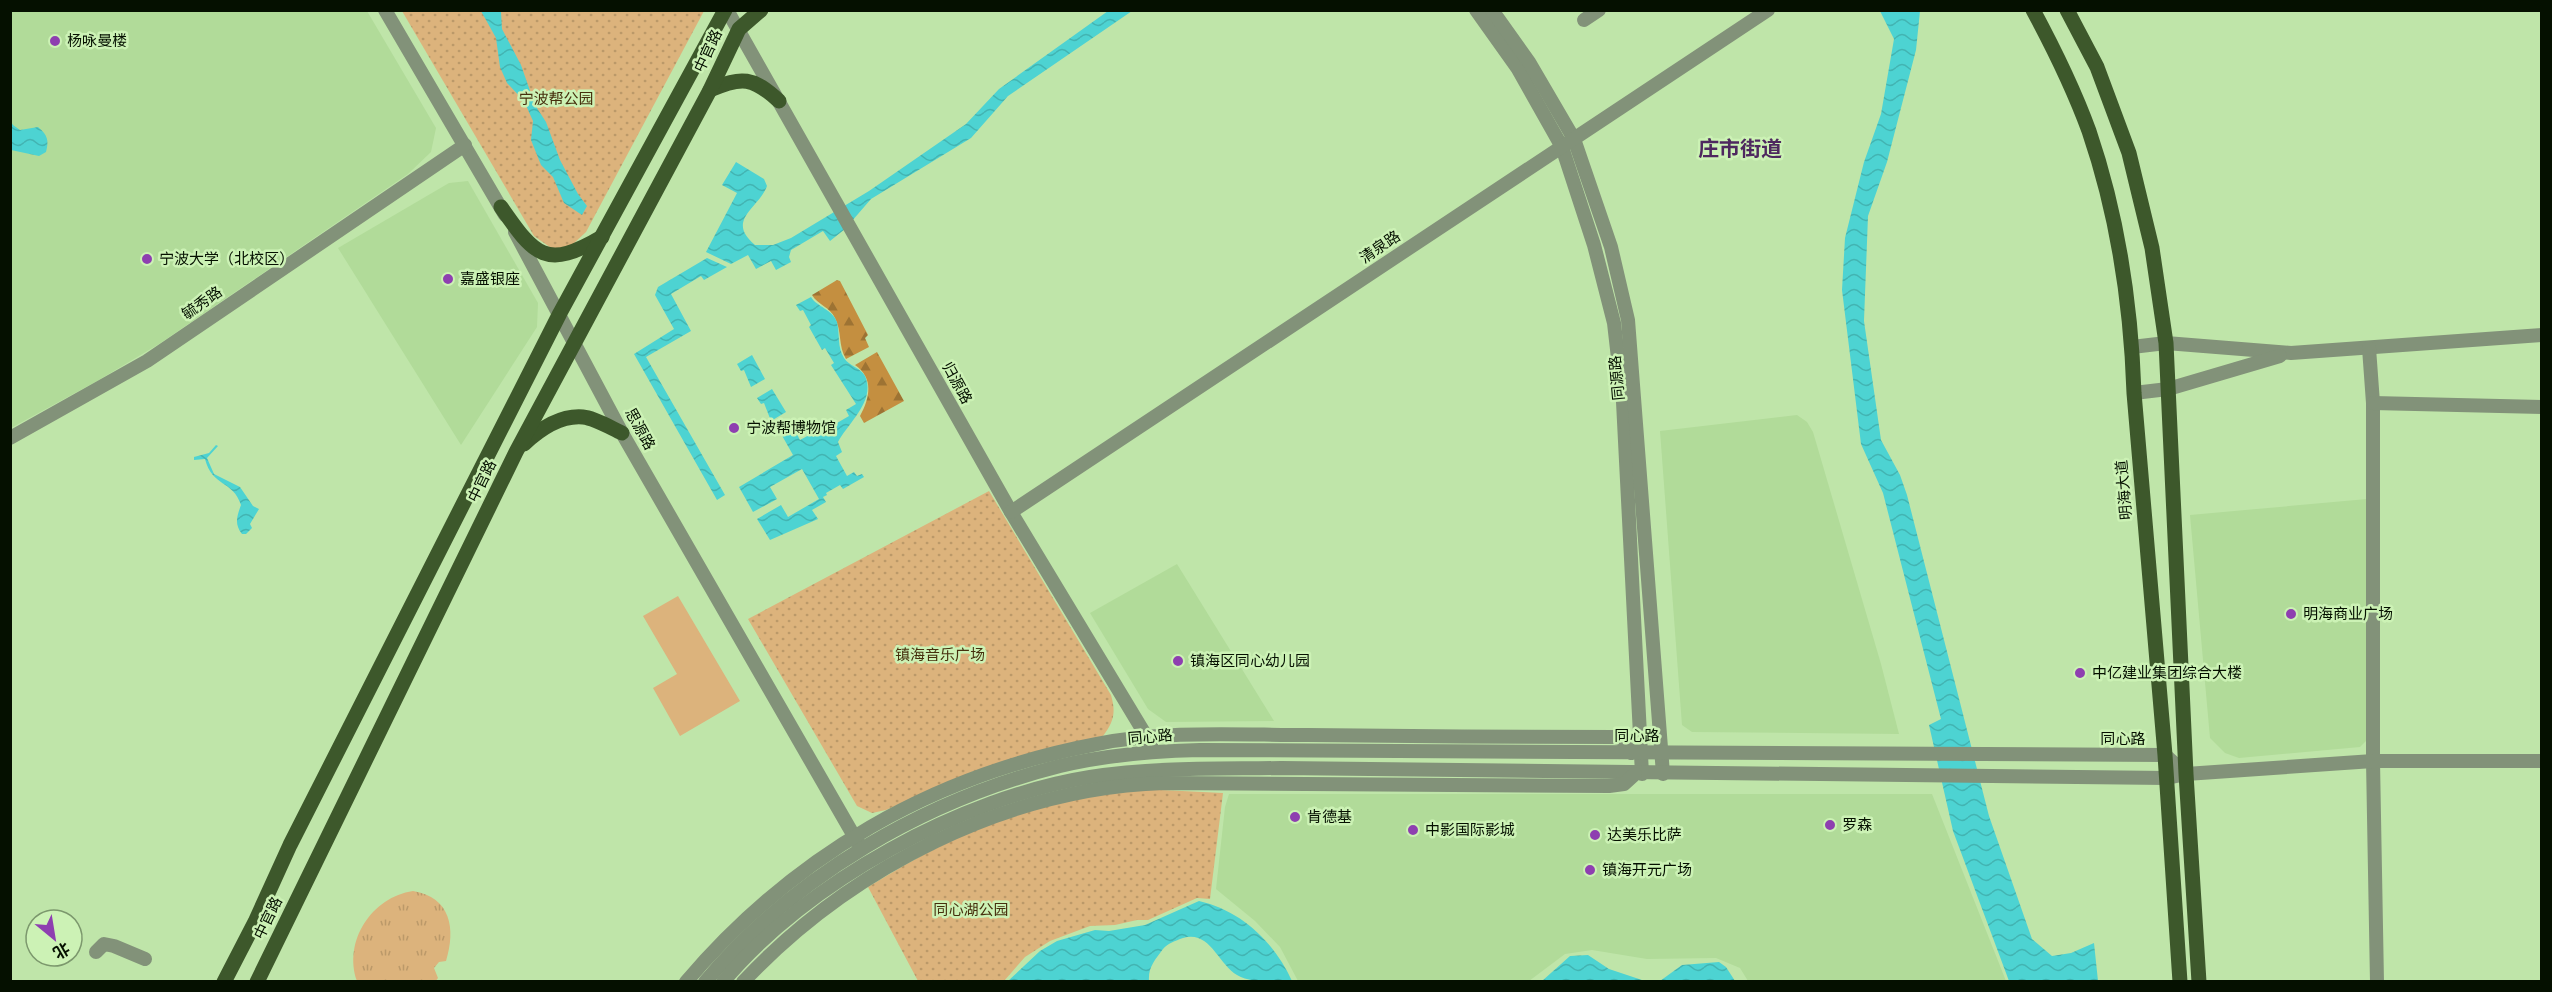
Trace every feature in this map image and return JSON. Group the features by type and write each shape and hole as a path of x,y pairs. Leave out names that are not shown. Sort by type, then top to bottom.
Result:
{"main road":[{"name":"中官路","path":"224,981 255,922 290,845 560,313 726,10"},
{"name":"中官路","path":"257,981 516,452 710,90 739,29 761,10"},
{"name":"明海大道","path":"2034,10 2055,51 2092,142 2122,258 2132,347 2167,777 2180,981"},
{"path":"2067,10 2097,67 2128,153 2152,248 2166,343 2186,774 2199,981"},
{"path":"710,90 730,81 747,81 762,85 779,101"},
{"path":"501,207 520,235 544,254 562,256 570,254 602,237"},
{"path":"516,452 534,435 558,420 584,417 622,433"}],"street":[{"name":"思源路","path":"385,10 501,207 560,313 622,433 870,862"},
{"name":"归源路","path":"726,10 739,29 1011,512 1156,752 1160,769"},
{"name":"同源路","path":"1476,10 1518,69 1562,147 1594,245 1614,323 1623,402 1636,753 1639,774"},
{"name":"同源路","path":"1492,10 1529,62 1574,139 1611,247 1628,320 1663,774"},
{"path":"1584,20 1599,10"},
{"name":"清泉路","path":"1011,512 1768,10"},
{"name":"毓秀路","path":"10,438 147,361 465,145"},
{"path":"2132,347 2166,343 2291,353 2541,335"},
{"path":"2369,348 2373,403 2373,761 2377,981"},
{"path":"2134,393 2168,389 2291,353"},
{"path":"2373,403 2541,407"},
{"path":"686,981 759,905 809,865 854,835 899,811 969,779 1052,754 1098,743 1186,734 1616,737 1636,753"},
{"name":"同心路","path":"705,981 755,929 826,871 928,814 1020,778 1063,766 1156,752 2165,756 2186,774"},
{"path":"723,981 761,943 834,883 870,862 929,830 1004,800 1090,777 1160,769 2167,777 2373,761 2541,760"},
{"path":"743,981 769,954 812,917 864,881 917,851 967,827 1036,803 1069,795 1118,786 1164,783 1610,786 1624,784 1639,774"},
{"path":"96,952 104,944 145,959"}],"shaded area":[{"name":"宁波大学（北校区）","path":"11,11 367,11 436,128 431,152 408,174 159,344 11,428"},
{"path":"468,181 538,303 537,327 461,445 338,248 449,183"},
{"path":"1797,415 1807,422 1813,432 1881,664 1899,734 1692,732 1682,725 1660,431"},
{"path":"2367,499 2366,741 2360,747 2239,758 2225,753 2210,738 2190,515"},
{"name":"镇海区同心幼儿园","path":"1177,564 1274,721 1166,722 1148,709 1090,613"},
{"name":"镇海开元广场","path":"1229,794 1932,794 2006,981 1748,981 1740,968 1716,958 1647,959 1592,950 1565,954 1529,981 1298,981 1280,947 1255,921 1216,889 1225,807"}],"green space":[{"name":"宁波帮公园","path":"704,10 586,232 572,245 554,250 534,236 402,11"},
{"path":"837,280 840,281 868,335 865,338 869,347 846,359 835,318 812,295"},
{"path":"877,352 904,401 864,423 860,416 868,395 868,382 855,365"},
{"name":"镇海音乐广场","path":"989,491 1111,695 1114,712 1112,721 1103,736 972,772 886,810 872,813 857,806 748,619"},
{"path":"678,596 740,701 680,736 653,688 677,674 643,616"},
{"name":"同心湖公园","path":"1141,789 1223,793 1210,899 1197,898 1148,920 1090,926 1050,941 1025,957 1004,981 918,981 868,887 942,845 1000,820 1065,802"},
{"path":"413,891 426,894 436,900 448,916 449,949 446,961 439,962 434,968 438,978 435,982 357,981 354,951 364,923 385,902"}],"water":[{"path":"481,11 501,12 502,29 521,65 535,105 546,122 560,160 587,206 582,215 564,203 553,177 541,165 531,140 533,121 524,101 507,83 500,67 496,38"},
{"path":"1108,11 1132,11 1008,96 971,138 871,199 845,229 830,241 823,231 791,250 789,257 791,262 776,270 771,261 756,269 748,255 731,264 706,252 737,193 722,185 736,162 764,179 767,186 744,221 743,228 747,236 755,245 773,245 791,238 869,191 966,124 999,89"},
{"path":"1880,11 1920,11 1916,50 1887,162 1868,216 1864,321 1881,440 1900,475 1907,495 1989,816 2032,939 2052,956 2071,953 2094,943 2098,981 2009,981 1953,831 1929,725 1941,719 1883,493 1861,444 1842,290 1845,238 1864,162 1881,114 1894,39"},
{"path":"10,120 20,130 38,127 47,138 46,152 39,156 11,150"},
{"path":"707,258 727,267 704,280 701,276 671,294 691,331 646,357 725,495 717,500 634,354 674,329 655,295 658,287"},
{"path":"811,297 835,318 842,354 846,361 865,376 867,394 864,403 838,442 842,452 836,456 847,476 854,472 857,476 862,474 864,477 843,489 840,485 826,493 827,495 823,497 826,502 812,510 818,519 770,540 757,519 781,505 788,517 819,499 802,469 770,487 777,499 753,512 739,487 793,455 780,432 792,425 800,440 811,434 813,437 849,416 846,410 856,404 831,365 834,363 825,348 822,350 809,327 811,325 803,310 800,311 796,305"},
{"path":"752,355 765,379 751,387 744,370 741,371 737,364"},
{"path":"772,389 786,412 771,421 764,403 761,404 757,398"},
{"path":"216,445 218,446 207,458 214,474 240,487 253,506 259,509 250,524 252,528 246,534 242,534 238,527 237,516 241,505 233,491 212,474 205,459 194,460 194,457 209,453"},
{"path":"1199,901 1229,912 1255,930 1276,953 1292,981 1264,982 1243,978 1230,970 1207,943 1192,937 1180,939 1165,947 1153,964 1149,981 1008,981 1040,951 1057,941 1095,930 1109,931 1145,925"},
{"path":"1588,955 1609,969 1645,981 1542,981 1570,956"},
{"path":"1719,962 1726,967 1735,981 1660,981 1682,965"}],"place":[{"name":"杨咏曼楼","path":"55,41"},
{"name":"宁波大学（北校区）","path":"147,259"},
{"name":"嘉盛银座","path":"448,279"},
{"name":"宁波帮博物馆","path":"734,428"},
{"name":"明海商业广场","path":"2291,614"},
{"name":"镇海区同心幼儿园","path":"1178,661"},
{"name":"中亿建业集团综合大楼","path":"2080,673"},
{"name":"肯德基","path":"1295,817"},
{"name":"罗森","path":"1830,825"},
{"name":"中影国际影城","path":"1413,830"},
{"name":"达美乐比萨","path":"1595,835"},
{"name":"镇海开元广场","path":"1590,870"}],"district":[{"name":"庄市街道","path":"1740,149"}]}
